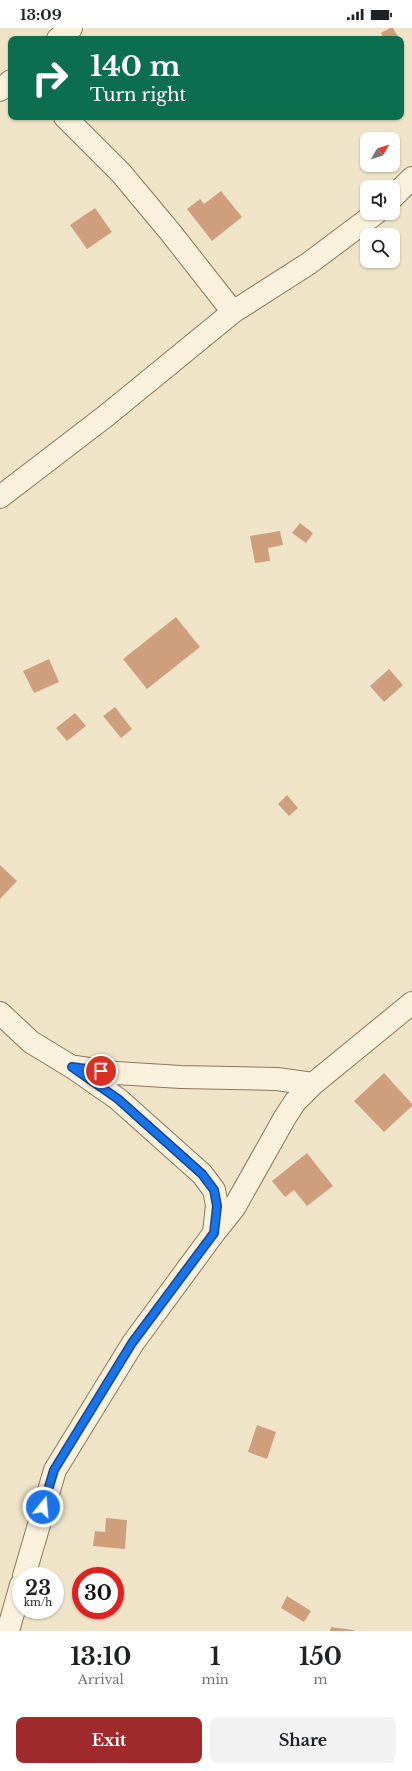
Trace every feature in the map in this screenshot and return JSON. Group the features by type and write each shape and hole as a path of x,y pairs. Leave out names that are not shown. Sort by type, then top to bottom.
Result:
{"street":[{"path":"62,36 71,28"},
{"path":"68,120 121,173 171,233 233,312"},
{"path":"400,190 412,178"},
{"path":"0,497 107,415 233,312 308,264 367,220"},
{"path":"27,1567 54,1470 132,1343 234,1208 287,1113 295,1102 313,1084 412,1003"},
{"path":"0,1013 31,1042 72,1067 118,1099 202,1174 214,1190 217,1206 214,1233"},
{"path":"72,1067 116,1073 188,1077 277,1079 313,1084"},
{"path":"8,1631 12,1617"}],"building":[{"path":"393,28 398,36 382,36 381,33"},
{"path":"221,191 242,217 212,241 187,209 200,199 204,204"},
{"path":"95,208 112,232 87,249 70,225"},
{"path":"300,523 313,533 306,543 292,533"},
{"path":"280,531 283,545 268,548 270,561 255,563 250,536"},
{"path":"176,617 200,647 147,689 123,659"},
{"path":"49,659 59,682 34,693 23,671"},
{"path":"389,669 403,685 384,702 370,686"},
{"path":"115,707 132,729 121,738 103,716"},
{"path":"75,713 86,726 67,741 56,728"},
{"path":"287,795 298,808 289,816 278,804"},
{"path":"0,865 17,881 0,899"},
{"path":"384,1073 412,1104 412,1106 384,1132 354,1101"},
{"path":"307,1153 333,1186 307,1206 294,1190 285,1197 272,1181"},
{"path":"257,1425 276,1432 267,1459 248,1452"},
{"path":"106,1518 127,1520 125,1549 93,1546 95,1531 105,1532"},
{"path":"287,1596 311,1611 304,1622 281,1608"},
{"path":"331,1627 354,1630 354,1631 330,1631"}],"route":[{"path":"43,1507 54,1470 132,1343 214,1233 217,1206 214,1190 202,1174 118,1099 72,1067 101,1071"}]}
